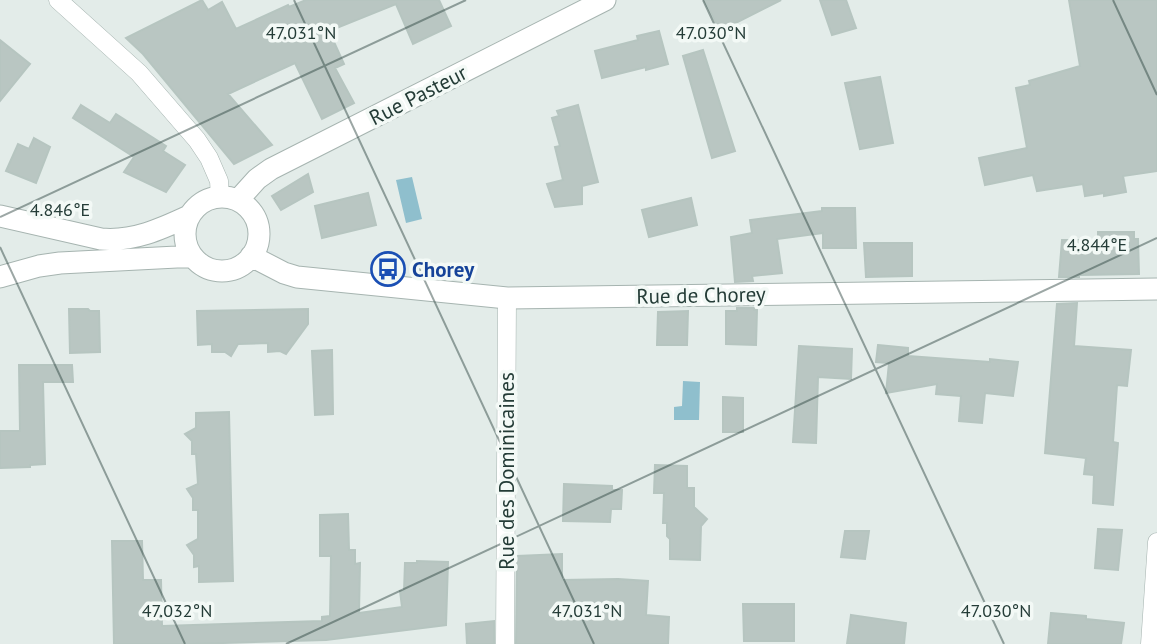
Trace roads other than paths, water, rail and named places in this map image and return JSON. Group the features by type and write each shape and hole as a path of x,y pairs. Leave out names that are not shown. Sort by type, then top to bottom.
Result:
{"street":[{"path":"58,0 139,73 197,140 229,199"},
{"name":"Rue Pasteur","path":"229,199 271,169 605,0"},
{"path":"0,216 112,240 147,234 189,216 202,202 211,198 229,199 251,211 258,225 258,241 251,256 237,268 218,271 208,268 188,250 184,232 189,216"},
{"name":"Rue de Chorey","path":"251,256 297,277 507,298 1157,289"},
{"path":"0,277 61,263 193,257"},
{"name":"Rue des Dominicaines","path":"505,644 507,298"},
{"path":"1150,644 1157,542"}],"water":[{"path":"412,177 422,219 406,223 396,180"},
{"path":"683,381 700,382 699,420 674,420 674,407 682,406"}],"place":[{"name":"Chorey","path":"388,269"}]}
